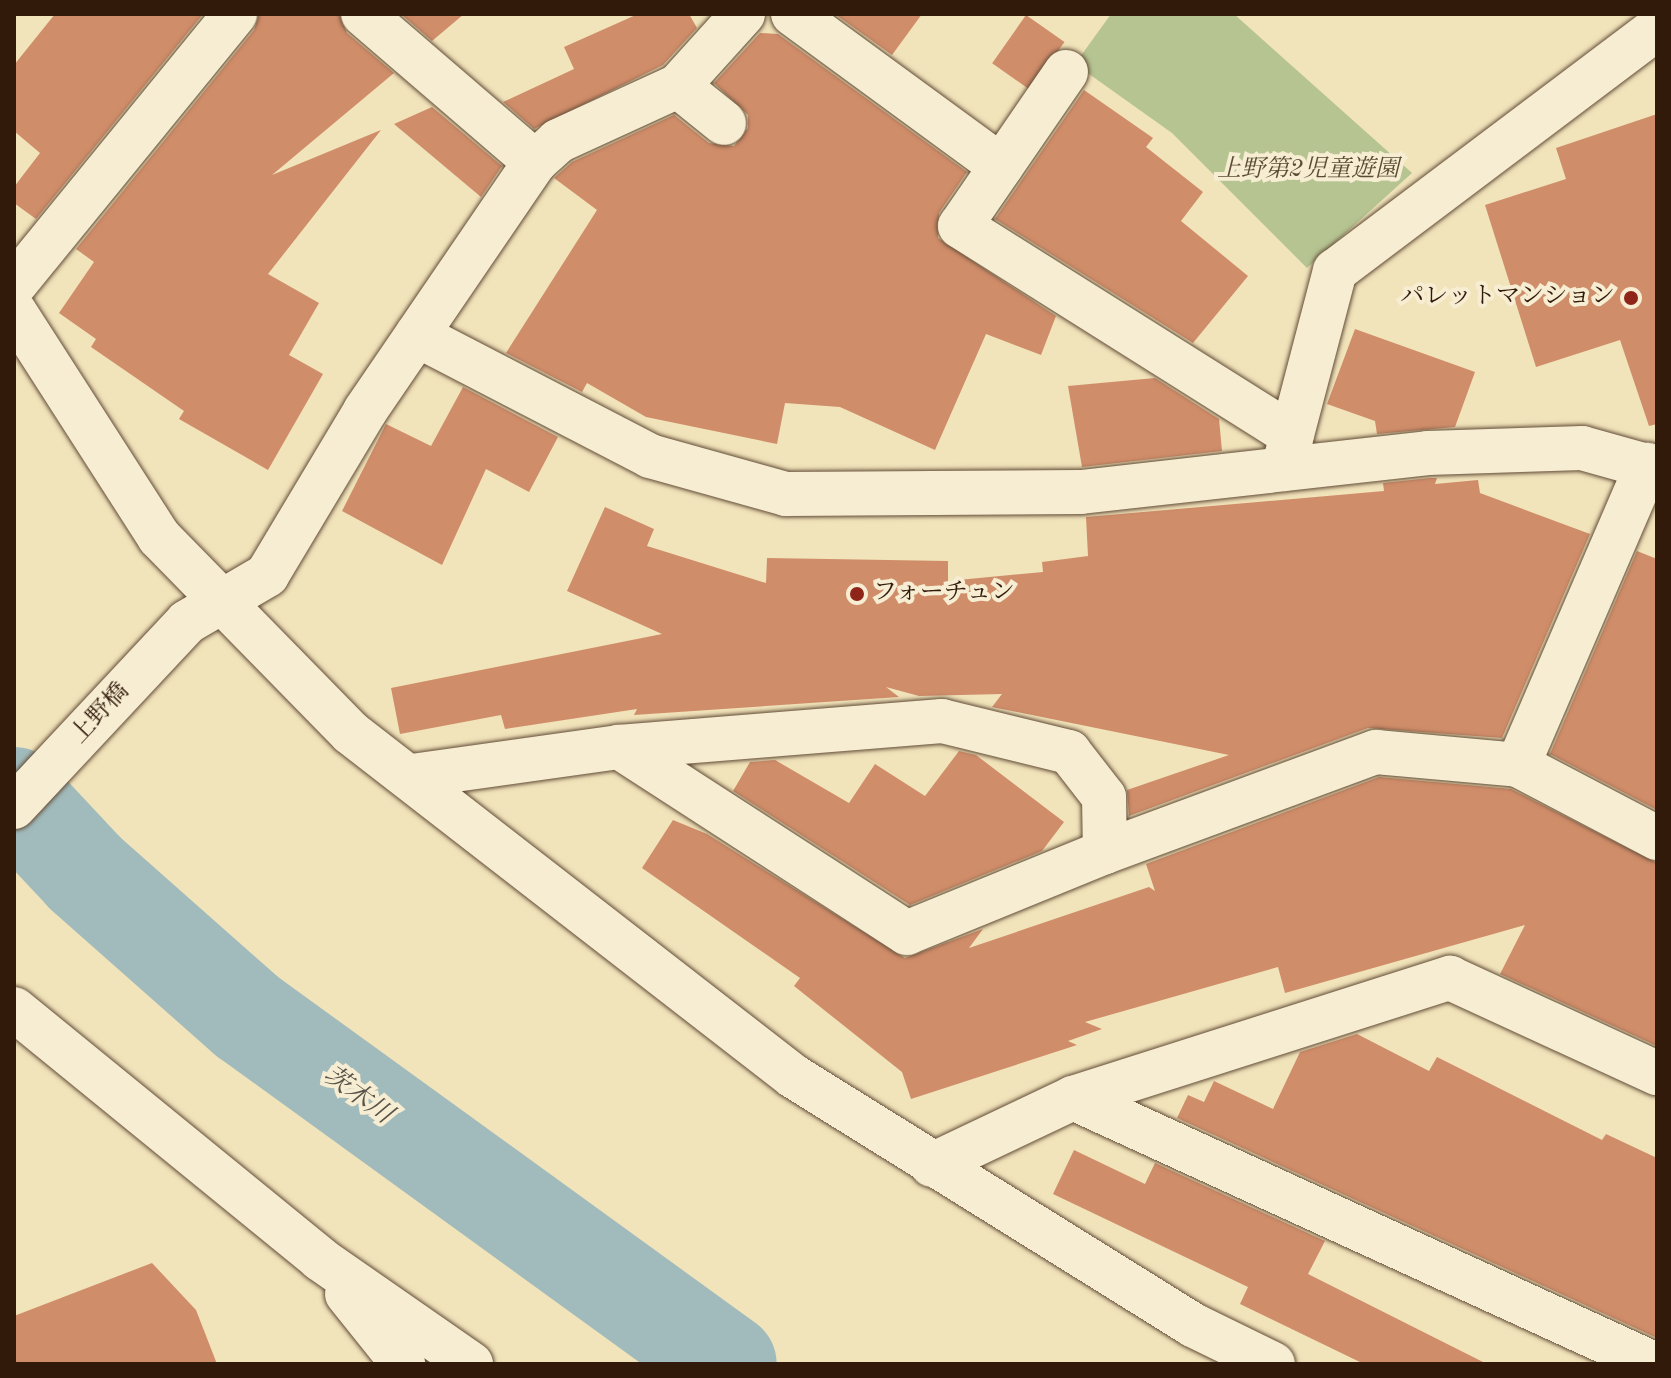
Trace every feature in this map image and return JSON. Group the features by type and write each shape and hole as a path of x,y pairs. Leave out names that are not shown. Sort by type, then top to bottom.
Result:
{"street":[{"path":"14,285 235,14"},
{"path":"363,14 535,162"},
{"path":"724,123 678,86 743,14"},
{"path":"793,14 1001,166"},
{"path":"1288,452 1335,271 1657,28"},
{"path":"1066,72 960,226 1288,452"},
{"name":"上野橋","path":"14,807 204,612 267,575 417,335 535,162 558,141 678,86"},
{"path":"14,311 204,612 351,733 412,776 793,1076 1193,1325 1273,1364"},
{"path":"417,335 650,456 786,494 1081,492 1288,452 1428,453 1582,448 1652,467 1518,765"},
{"path":"412,776 619,747 942,721 1069,752 1104,797 1105,852"},
{"path":"619,747 907,933 1105,852 1376,752 1518,765 1657,838"},
{"path":"932,1165 1073,1098 1450,978 1657,1073"},
{"path":"14,1009 320,1259 471,1364"},
{"path":"1073,1098 1654,1364"},
{"path":"320,1259 403,1364"}],"green space":[{"name":"上野第2児童遊園","path":"1111,14 1234,14 1412,173 1307,268 1172,133 1075,64"}],"building":[{"path":"55,14 203,14 36,219 14,203 14,187 40,153 14,131 14,65"},
{"path":"259,14 339,14 347,33 394,73 272,175 381,130 268,274 319,303 289,355 323,374 268,470 179,419 184,411 91,347 96,339 59,313 94,262 76,249 254,30"},
{"path":"401,14 464,14 432,41"},
{"path":"638,14 689,14 697,28 663,65 534,129 503,102 574,69 564,47"},
{"path":"835,14 922,14 892,55"},
{"path":"1026,15 1065,42 1031,90 992,63"},
{"path":"760,33 778,34 967,172 939,213 938,238 1056,316 1041,355 986,334 935,450 840,407 785,403 777,444 646,417 587,383 582,392 506,353 597,210 554,178 572,162 674,115 709,143 734,146 748,128 748,115 714,83"},
{"path":"1084,90 1153,138 1146,147 1203,192 1181,221 1248,276 1193,343 995,219"},
{"path":"432,107 502,166 481,197 394,124"},
{"path":"1657,114 1657,424 1649,426 1620,340 1536,367 1485,205 1566,179 1556,148"},
{"path":"1355,329 1475,372 1455,427 1377,434 1375,421 1327,404"},
{"path":"1155,378 1219,419 1222,451 1082,467 1068,386"},
{"path":"463,387 558,437 529,492 486,469 442,565 342,511 386,424 431,446"},
{"path":"1437,478 1435,484 1478,480 1480,493 1590,534 1502,738 1368,728 1129,816 1127,790 1229,755 992,707 1002,694 919,696 886,687 899,697 634,715 637,709 505,729 501,715 400,734 391,688 662,634 567,591 605,507 654,529 647,546 766,583 767,558 948,561 948,581 1043,572 1042,562 1088,556 1086,517 1384,491 1383,483"},
{"path":"1637,551 1657,559 1657,810 1550,754"},
{"path":"959,751 976,755 1064,822 1042,851 910,905 733,791 750,762 775,760 849,803 875,764 925,796"},
{"path":"1379,777 1511,789 1657,863 1657,1046 1500,974 1525,925 1285,993 1278,967 1085,1022 1102,1029 1068,1041 1077,1045 911,1099 902,1072 794,986 800,978 642,868 673,820 707,834 905,958 983,929 969,948 1149,887 1155,891 1146,864"},
{"path":"1357,1034 1429,1071 1437,1057 1602,1140 1606,1134 1657,1158 1657,1338 1177,1118 1188,1095 1204,1102 1214,1081 1273,1109 1300,1052"},
{"path":"1074,1150 1145,1184 1155,1163 1325,1241 1308,1274 1487,1364 1364,1364 1240,1304 1248,1287 1053,1194"},
{"path":"152,1263 196,1310 217,1364 14,1364 14,1316"}],"waterway":[{"name":"茨木川","path":"14,797 85,873 248,1017 727,1364"}],"place":[{"name":"パレットマンション","path":"1631,298"},
{"name":"フォーチュン","path":"857,594"}]}
